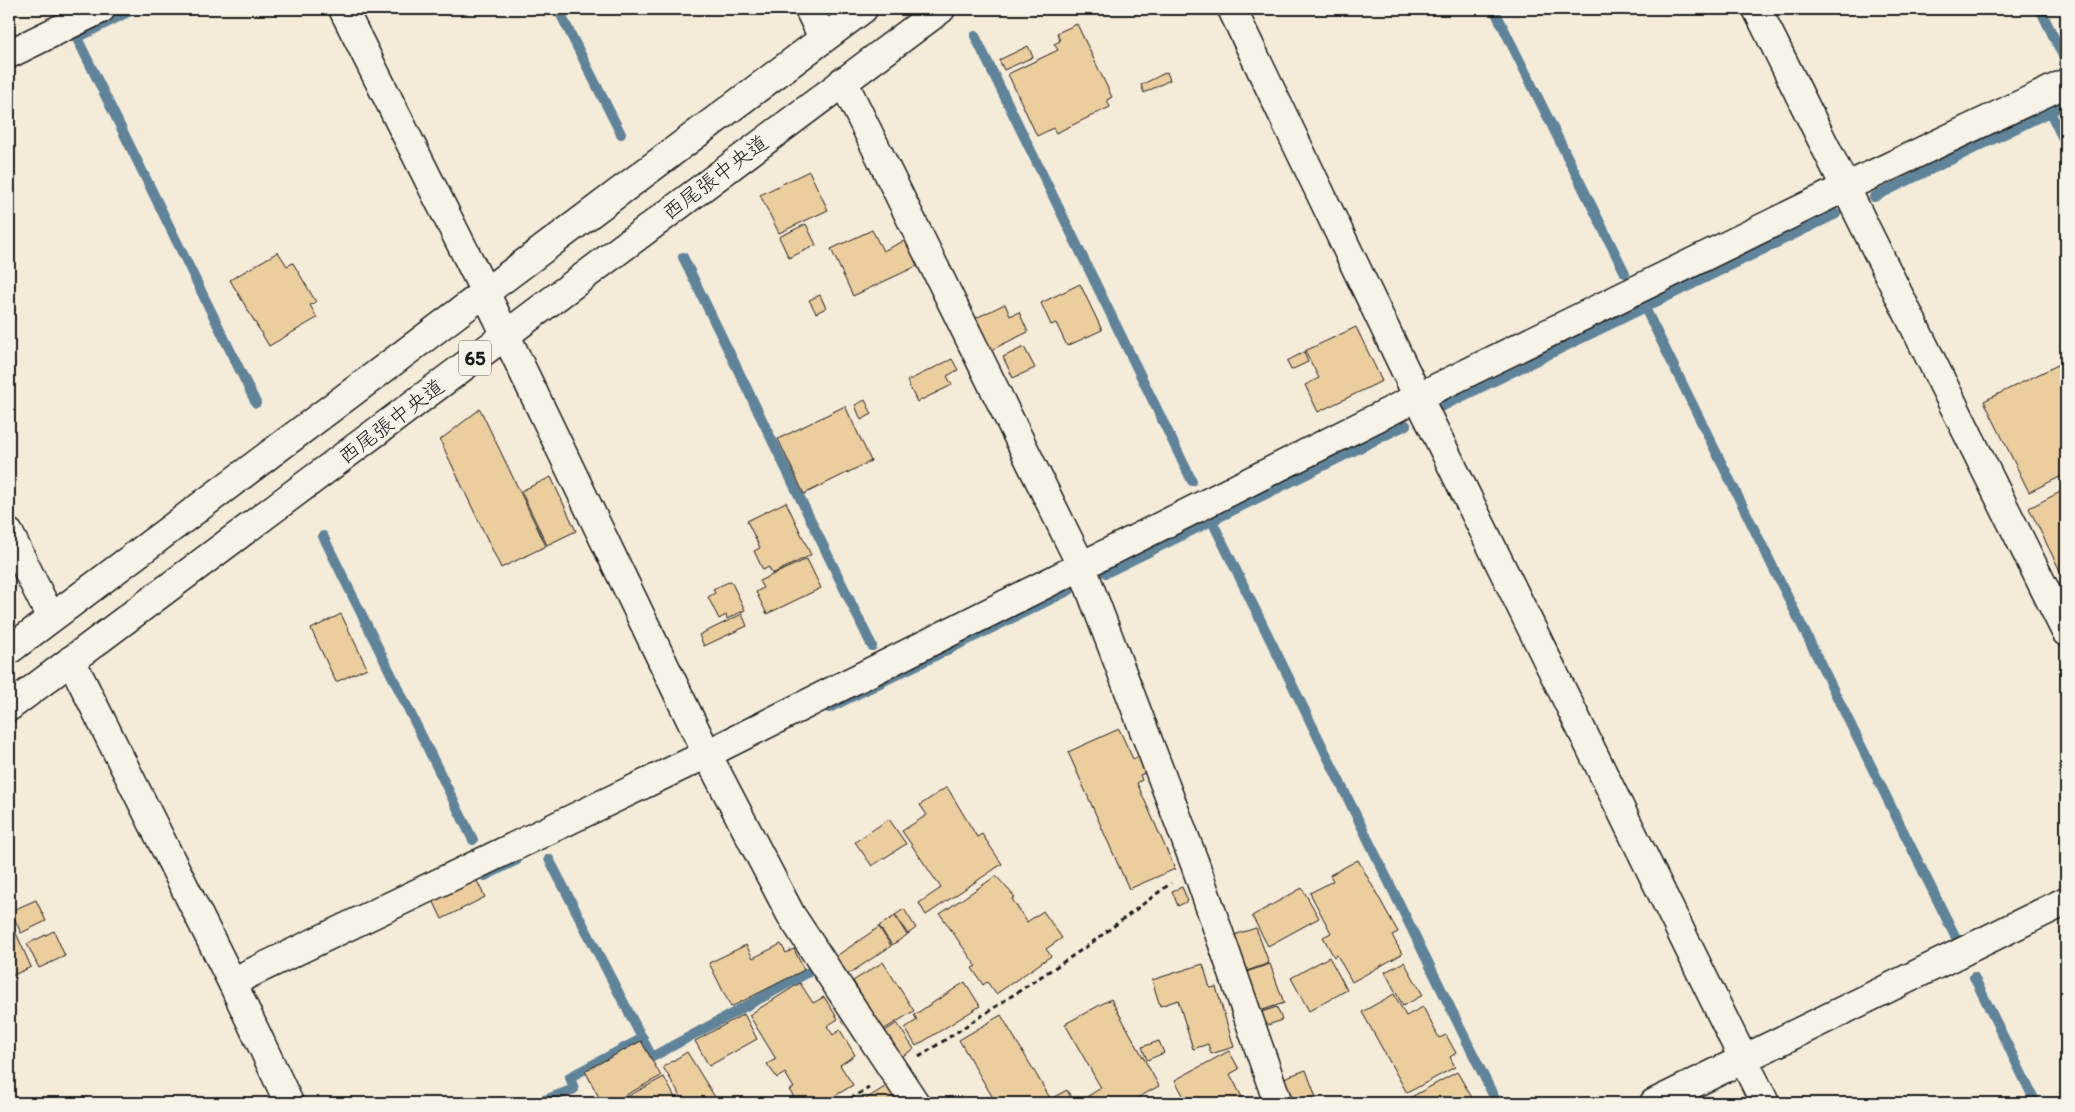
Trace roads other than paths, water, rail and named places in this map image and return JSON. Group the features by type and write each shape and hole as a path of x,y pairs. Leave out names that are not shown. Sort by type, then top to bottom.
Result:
{"street":[{"path":"9,54 100,9"},
{"path":"343,9 485,292 707,754 791,915 915,1103"},
{"path":"809,9 823,38"},
{"name":"65","path":"9,650 863,9"},
{"name":"西尾張中央道","path":"9,707 842,81 941,9"},
{"path":"1232,9 1418,397 1765,1103"},
{"path":"1757,9 2066,632"},
{"path":"842,81 1081,565 1195,864 1278,1103"},
{"path":"232,982 707,754 1418,397 1846,187 2066,83"},
{"path":"9,533 51,618"},
{"path":"71,660 232,982 289,1103"},
{"path":"1654,1103 2066,901"}],"waterway":[{"path":"134,9 77,38 256,403"},
{"path":"558,9 621,134"},
{"path":"1494,9 1625,273"},
{"path":"2040,9 2066,62"},
{"path":"975,36 1192,481"},
{"path":"1874,197 2066,104"},
{"path":"2050,112 2066,145"},
{"path":"1443,406 1836,214"},
{"path":"683,257 872,646"},
{"path":"1645,308 1957,940"},
{"path":"1106,573 1406,425"},
{"path":"1212,521 1497,1103"},
{"path":"323,536 473,840"},
{"path":"829,708 1070,590"},
{"path":"549,859 652,1057 809,972"},
{"path":"485,876 517,860"},
{"path":"1974,977 2036,1103"},
{"path":"537,1103 574,1089 570,1077 643,1038"}]}
